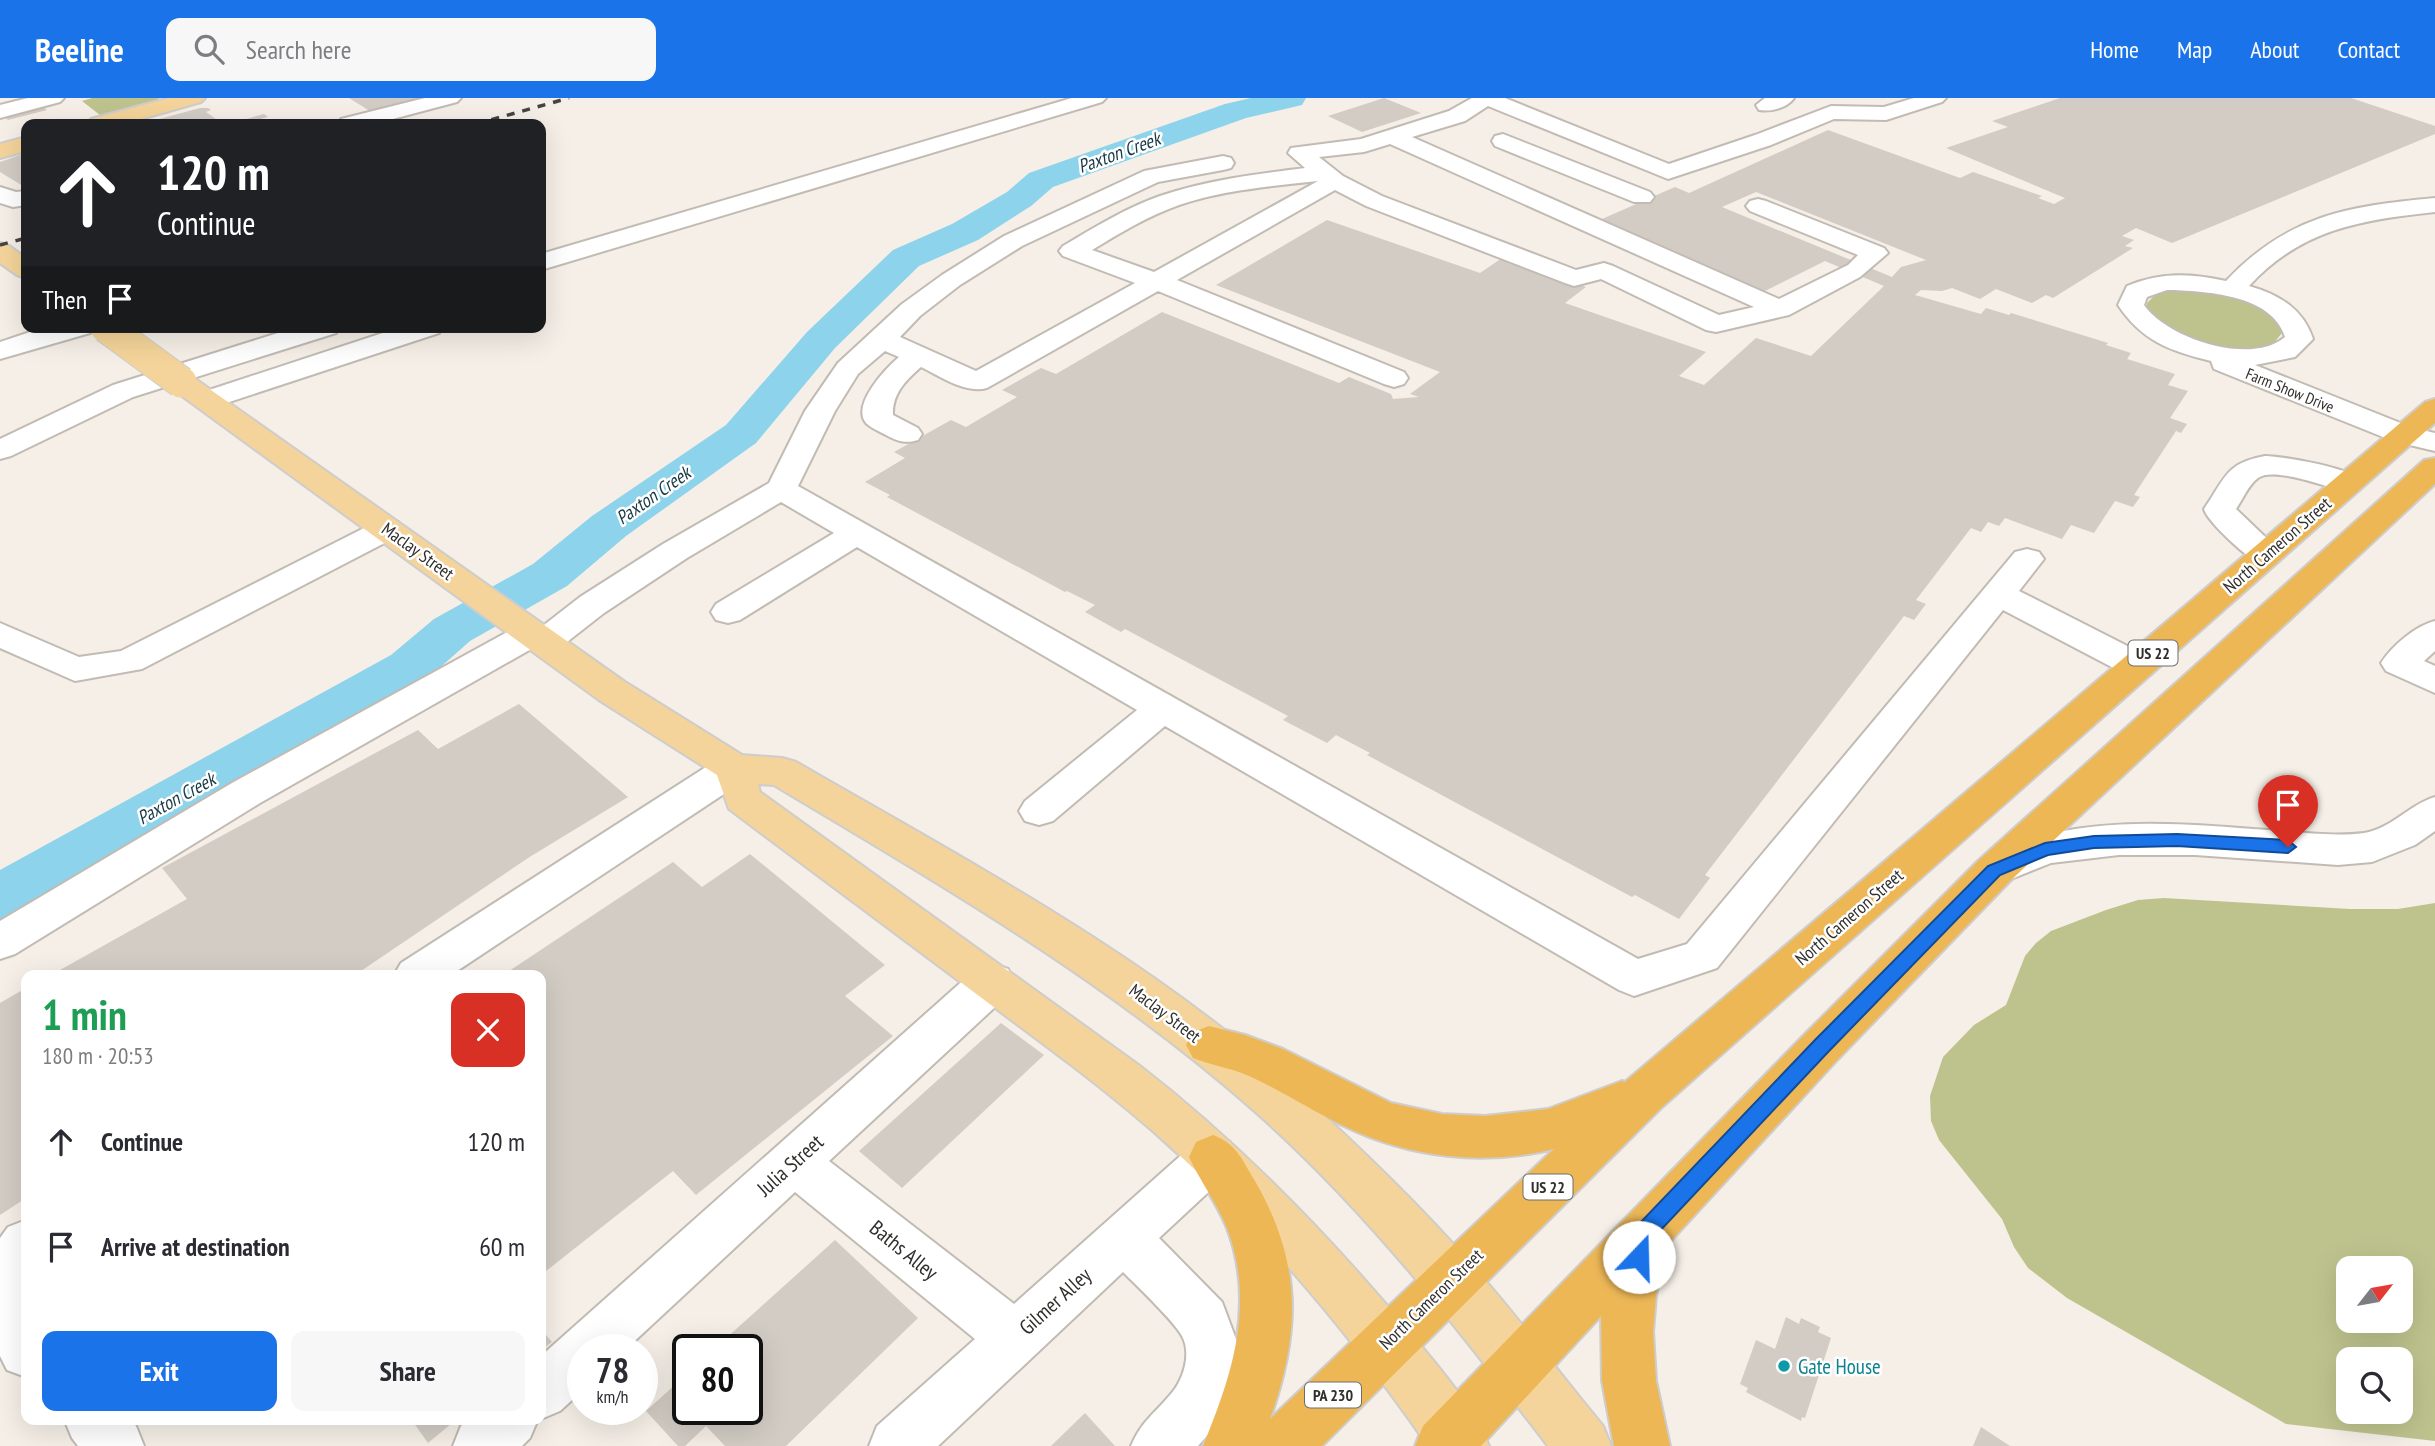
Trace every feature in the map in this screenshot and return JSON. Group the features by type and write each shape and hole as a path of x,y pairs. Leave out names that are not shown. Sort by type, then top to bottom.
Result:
{"highway":[{"name":"North Cameron Street","path":"1282,1446 1644,1094 2348,484 2426,427"},
{"path":"1452,1442 1520,1364 1647,1230 1994,871 2435,467"},
{"path":"1209,1045 1250,1056 1381,1120 1416,1130 1449,1135 1514,1135 1549,1130 1579,1122 1612,1104 1644,1094"},
{"path":"1213,1157 1253,1230 1261,1256 1268,1306 1261,1363 1243,1420 1231,1446"},
{"path":"1642,1446 1629,1380 1627,1315 1632,1283 1647,1230"}],"main road":[{"path":"117,119 194,98"},
{"path":"0,151 21,144"},
{"path":"0,251 21,266"},
{"name":"Maclay Street","path":"114,333 612,691 734,768 782,772 1035,922 1136,990 1209,1045 1320,1142 1451,1279 1583,1446"},
{"path":"734,768 743,799 1123,1079 1213,1157 1296,1241 1384,1345 1452,1442"}],"street":[{"path":"0,112 53,98"},
{"path":"368,119 450,98"},
{"path":"546,261 1095,98"},
{"path":"0,942 246,793 516,621 592,605 675,551 781,489 820,411 848,369 911,310 951,279 1027,234 1152,176 1364,145 1457,116 1485,98 1668,172 1678,181 1585,222"},
{"path":"1848,98 1892,112"},
{"path":"1668,172 1763,140 1831,113 1892,112 1935,98"},
{"path":"1515,110 1549,101"},
{"path":"0,123 21,138"},
{"path":"1391,136 1780,309"},
{"path":"1503,141 1642,197"},
{"path":"1298,153 1330,177 1374,201 1574,278 1604,271 1716,324 1780,309 1856,268 1875,253 1758,206"},
{"path":"1072,251 1136,215 1182,196 1222,186 1330,177"},
{"path":"882,339 977,382 1158,282 1330,177"},
{"path":"0,194 13,200 21,199"},
{"path":"2232,290 2263,258 2298,235 2349,218 2435,205"},
{"path":"1027,234 1158,282 1394,378"},
{"path":"2167,282 2198,283 2232,290 2263,301 2287,316 2294,324 2299,339 2288,350 2263,356 2230,356 2177,342 2139,320 2131,305 2136,292 2167,282"},
{"path":"0,351 55,333"},
{"path":"0,450 124,391 307,333"},
{"path":"207,400 411,333"},
{"name":"Farm Show Drive","path":"2177,342 2426,427"},
{"name":"Farm Show Drive","path":"2288,350 2339,388 2426,427"},
{"path":"907,434 878,419 877,411 886,386 917,355"},
{"path":"2267,554 2221,514 2220,509 2243,473 2256,466 2274,465 2348,484"},
{"path":"781,489 1634,978 1702,956 2027,559"},
{"path":"0,634 75,669 129,661 387,529"},
{"path":"728,612 857,533"},
{"path":"1999,594 2138,666"},
{"path":"2435,632 2399,663 2435,681"},
{"path":"1039,811 1163,708"},
{"path":"424,970 734,768"},
{"path":"1994,871 2045,849 2119,840 2195,841 2338,849 2372,847 2401,835 2435,811"},
{"name":"Julia Street","path":"605,1334 992,982"},
{"name":"Gilmer Alley","path":"897,1446 1213,1157"},
{"name":"Baths Alley","path":"794,1162 1015,1338"},
{"path":"1125,1238 1203,1320 1213,1350 1209,1380 1191,1413 1159,1446"},
{"path":"21,1250 0,1277 21,1337"},
{"path":"546,1387 567,1368"},
{"path":"97,1425 116,1446"},
{"path":"481,1446 504,1425"}],"green space":[{"path":"92,98 160,99 100,115 82,101"},
{"path":"2177,289 2221,294 2254,304 2268,311 2277,321 2282,333 2273,344 2248,348 2219,347 2177,335 2163,327 2147,309 2147,303 2156,294"},
{"path":"2164,898 2350,909 2398,909 2435,903 2435,1441 2286,1424 2067,1298 2028,1268 2014,1247 2002,1219 1939,1140 1931,1121 1930,1096 1943,1057 1974,1025 2006,1005 2025,956 2036,943 2051,931 2138,900"}],"building":[{"path":"349,98 421,98 421,99 373,113"},
{"path":"1384,98 1421,113 1362,132 1328,116"},
{"path":"2060,98 2351,98 2435,126 2435,134 2172,243 2136,228 2122,236 2134,240 2125,246 2133,248 2053,298 2046,295 2032,303 1996,289 1980,299 1952,288 1942,291 1921,290 1915,295 1981,314 1986,308 2009,315 2011,313 2108,343 2106,345 2131,353 2127,359 2175,374 2168,385 2188,391 2170,418 2187,424 2181,433 2176,431 2134,495 2140,497 2133,507 2115,501 2094,533 2071,525 2062,539 2005,518 1999,526 1988,522 1981,532 1971,528 1916,600 1926,604 1914,620 1904,616 1705,875 1710,878 1679,919 1635,895 1632,897 1367,755 1370,753 1336,735 1327,743 1283,720 1288,716 1125,629 1121,632 1085,612 1095,605 1065,592 887,497 890,495 865,482 905,458 894,452 951,420 966,427 1017,397 1002,390 1041,368 1056,374 1162,312 1339,383 1349,377 1391,394 1393,399 1419,397 1410,394 1440,372 1216,285 1327,220 1480,273 1502,258 1586,287 1565,303 1706,352 1679,376 1704,385 1756,338 1811,356 1884,286 1825,261 1765,291 1602,219 1675,187 1689,193 1828,130 1960,178 1973,172 2042,196 2038,198 2054,204 2065,198 1946,148 2008,127 1992,121","holes":["1756,192 1926,260 1901,267 1892,277 1722,207"]},
{"path":"43,107 47,110 8,120 0,113"},
{"path":"208,108 211,110 206,112 216,119 159,119"},
{"path":"264,114 268,117 260,119 246,119"},
{"path":"21,155 21,185 0,172 0,162"},
{"path":"519,704 628,797 528,858 362,970 60,970 187,899 162,868 418,730 438,749"},
{"path":"750,854 885,965 845,996 893,1036 696,1195 673,1171 546,1271 546,970 511,970 673,862 702,887"},
{"path":"21,991 21,1201 0,1215 0,1003"},
{"path":"1001,1023 1044,1055 902,1188 859,1151"},
{"path":"835,1240 918,1318 786,1446 725,1446 706,1426 685,1446 678,1446 658,1424 658,1400 672,1387 672,1425 763,1425 763,1334 731,1334"},
{"name":"Gate House","path":"1786,1317 1799,1324 1801,1318 1820,1327 1818,1332 1831,1338 1805,1418 1802,1417 1801,1421 1746,1392 1748,1388 1740,1384 1756,1340 1775,1349"},
{"path":"546,1335 552,1342 546,1346"},
{"path":"1085,1413 1115,1446 1051,1446"},
{"path":"415,1425 450,1425 428,1443"},
{"path":"1981,1427 2010,1446 1973,1446"}],"waterway":[{"name":"Paxton Creek","path":"0,898 409,667 452,630 550,575 609,526 741,434 821,340 906,258 965,232 1019,199 1041,180 1236,111 1291,98"}],"railway":[{"path":"494,119 569,98"},
{"path":"0,245 21,239"}],"place":[{"name":"Gate House","path":"1784,1366"}],"route":[{"path":"1639,1257 1647,1230 1994,871 2045,849 2094,842 2177,840 2288,847"}]}
